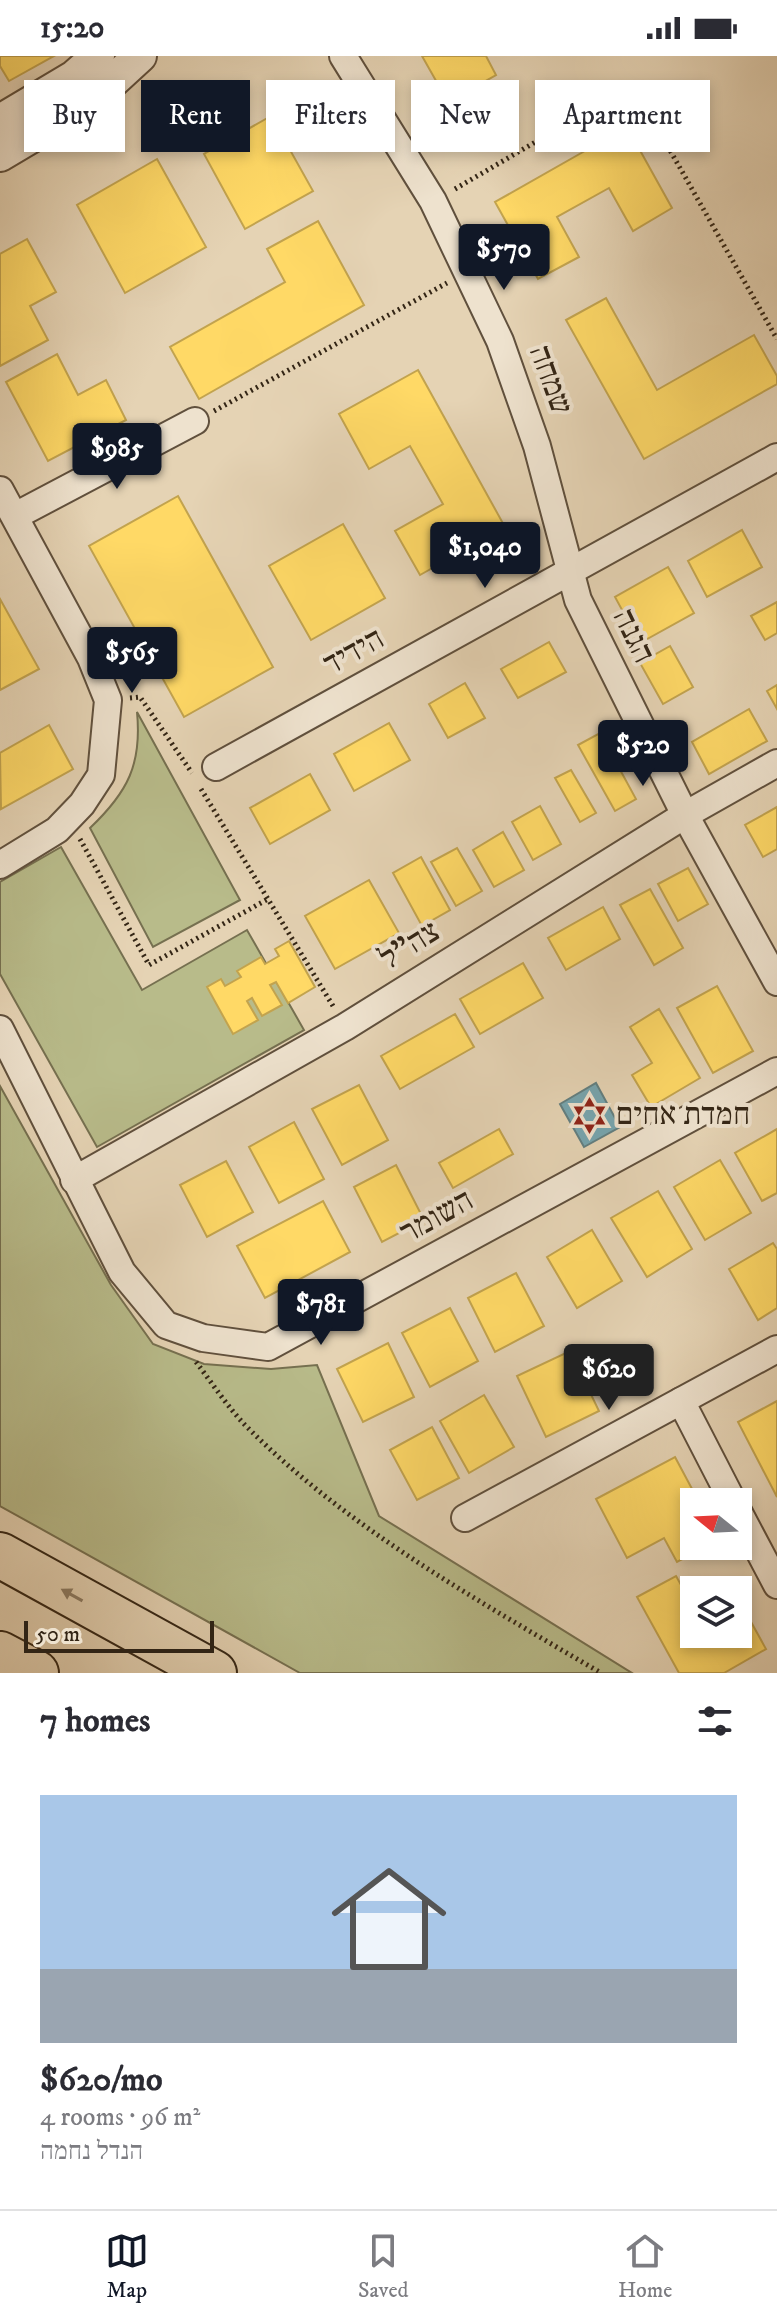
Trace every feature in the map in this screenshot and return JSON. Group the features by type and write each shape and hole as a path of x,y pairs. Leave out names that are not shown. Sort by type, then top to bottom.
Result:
{"highway":[{"path":"0,1555 214,1673"},
{"path":"0,1654 36,1673"}],"street":[{"path":"2,116 74,77 98,56"},
{"path":"0,155 91,101 140,56"},
{"name":"שמחה","path":"343,56 433,201 500,341 522,399 573,570"},
{"path":"15,516 195,421"},
{"name":"הידיד","path":"206,772 777,457"},
{"path":"0,490 91,658 108,700 101,775 57,830 0,865"},
{"name":"הגנה","path":"573,570 578,600 592,632 685,815 777,982"},
{"name":"צה\"ל","path":"74,1180 345,1027 685,815 777,763"},
{"path":"0,1029 122,1272 166,1325"},
{"name":"השומר","path":"166,1325 203,1338 268,1347 777,1071"},
{"path":"465,1518 777,1349"},
{"path":"681,1401 726,1488"},
{"path":"752,1538 777,1585"}],"path":[{"path":"433,201 633,85 777,339"},
{"path":"195,421 467,272"},
{"path":"108,700 140,697 206,772 268,899 345,1027"},
{"path":"69,818 149,965 268,899"},
{"path":"166,1325 244,1424 323,1492 398,1550 601,1673"}],"green space":[{"path":"137,712 240,900 153,947 90,828 114,802 130,776 137,747"},
{"path":"61,847 142,990 247,930 304,1030 97,1147 0,974 0,882"},
{"path":"0,1086 111,1285 153,1344 204,1364 271,1369 317,1365 379,1516 632,1673 300,1673 0,1506"}],"building: Homes":[{"path":"0,56 54,56 9,81 0,66"},
{"path":"422,56 486,56 496,75 487,80 436,80"},
{"path":"266,119 266,152 291,152 313,191 245,229 204,154 250,152 250,128"},
{"path":"583,152 641,152 672,208 633,231 609,188 557,217 579,257 538,279 495,202"},
{"path":"157,159 206,247 125,293 77,205"},
{"path":"318,221 364,305 199,399 170,347 285,282 267,249"},
{"path":"27,239 56,292 30,306 48,340 0,366 0,254"},
{"path":"606,298 657,390 754,335 777,376 777,384 644,459 566,320"},
{"path":"57,354 78,395 106,380 126,420 48,461 6,382"},
{"path":"418,370 505,527 420,575 395,531 443,504 410,446 369,469 339,414"},
{"path":"178,496 273,667 184,717 89,546"},
{"path":"343,524 385,598 311,640 269,566"},
{"path":"742,530 762,567 707,597 688,561"},
{"path":"668,567 694,613 640,643 615,597"},
{"path":"0,599 39,669 0,690"},
{"path":"777,602 777,633 765,640 751,616"},
{"path":"549,642 566,672 518,698 501,669"},
{"path":"670,646 693,687 663,704 640,663"},
{"path":"465,683 485,718 448,738 429,704"},
{"path":"777,685 777,709 767,691"},
{"path":"749,709 767,741 709,774 692,742"},
{"path":"389,723 410,760 354,791 334,754"},
{"path":"49,725 73,769 1,809 0,753"},
{"path":"600,733 636,799 615,811 578,745"},
{"path":"571,770 596,813 580,822 555,778"},
{"path":"310,774 330,810 270,844 250,808"},
{"path":"540,806 561,844 533,860 512,822"},
{"path":"777,807 777,849 763,857 745,825"},
{"path":"503,832 524,870 494,887 473,850"},
{"path":"457,848 482,891 456,906 431,862"},
{"path":"421,857 450,910 422,926 393,873"},
{"path":"688,868 708,904 678,921 658,884"},
{"path":"369,880 399,933 335,969 305,916"},
{"path":"650,889 683,948 654,965 620,905"},
{"path":"603,907 620,939 566,970 548,938"},
{"path":"289,941 315,987 288,1003 276,982 270,985 282,1005 262,1016 252,998 247,1001 258,1020 233,1034 207,987 221,979 225,986 241,977 237,971 261,957 265,964 279,956 275,949"},
{"path":"523,963 543,998 480,1034 460,999"},
{"path":"717,986 753,1051 713,1073 677,1008"},
{"path":"659,1009 700,1078 651,1107 632,1075 652,1063 630,1027"},
{"path":"455,1014 474,1047 400,1089 381,1056"},
{"path":"359,1085 388,1140 342,1165 312,1109"},
{"path":"294,1122 324,1179 279,1203 249,1147"},
{"path":"499,1129 513,1154 453,1188 439,1163"},
{"path":"777,1129 777,1193 762,1201 735,1153"},
{"path":"720,1160 751,1213 705,1240 674,1187"},
{"path":"226,1161 253,1212 207,1237 180,1185"},
{"path":"396,1165 424,1220 382,1242 354,1187"},
{"path":"658,1191 692,1249 647,1277 611,1218"},
{"path":"323,1201 350,1252 265,1298 237,1246"},
{"path":"592,1230 622,1281 577,1308 547,1257"},
{"path":"773,1243 777,1249 777,1308 758,1320 729,1269"},
{"path":"516,1273 544,1326 495,1352 468,1298"},
{"path":"450,1308 478,1361 430,1387 402,1333"},
{"path":"388,1343 414,1397 363,1422 337,1369"},
{"path":"570,1351 599,1411 546,1437 517,1376"},
{"path":"484,1395 514,1447 469,1473 440,1421"},
{"path":"777,1401 777,1497 738,1422"},
{"path":"432,1427 459,1478 417,1500 390,1450"},
{"path":"675,1457 692,1488 680,1488 681,1560 677,1562 664,1538 627,1558 596,1499"},
{"path":"676,1576 680,1583 680,1648 752,1648 752,1624 766,1649 724,1673 679,1673 637,1597"}],"building: Public":[{"name":"חמדת אחים","path":"596,1083 620,1127 584,1147 560,1104"}],"place":[{"name":"חמדת אחים","path":"590,1115"}]}
